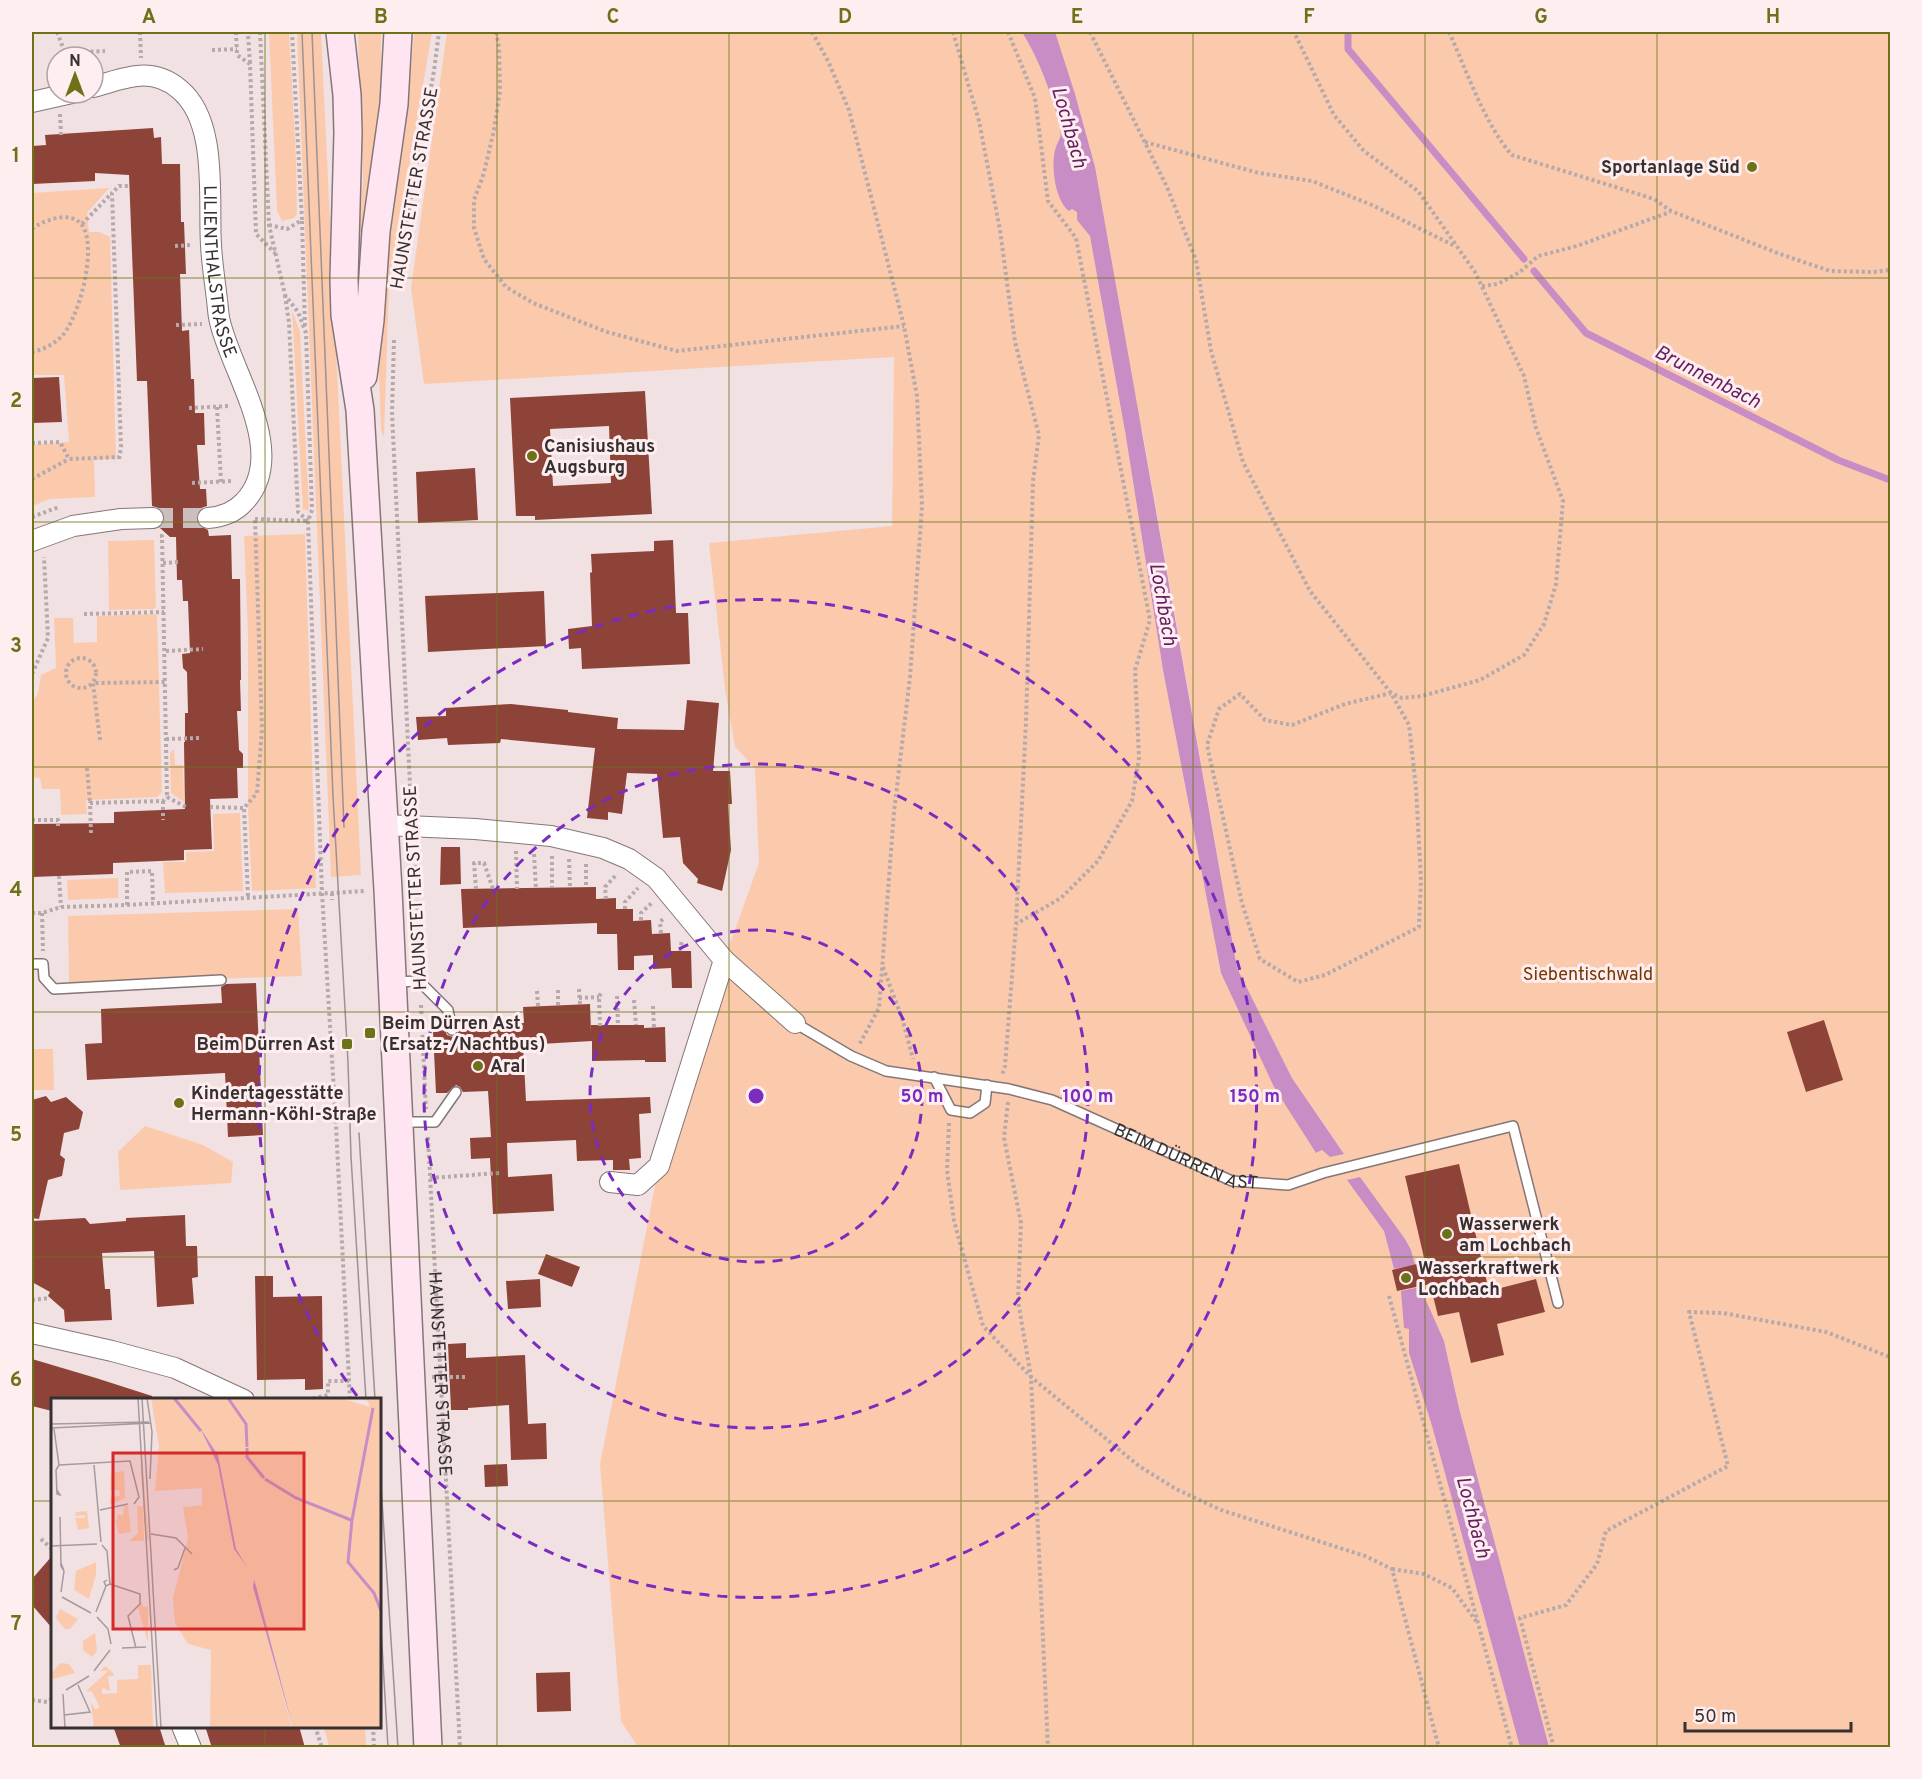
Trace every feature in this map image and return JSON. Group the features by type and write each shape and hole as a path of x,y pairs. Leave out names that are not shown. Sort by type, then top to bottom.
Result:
{"main road":[{"name":"HAUNSTETTER STRASSE","path":"340,32 347,95 348,133 345,315 360,410 384,825 406,982 399,1123 428,1748"},
{"name":"HAUNSTETTER STRASSE","path":"360,410 370,321 376,231 393,114 398,32"}],"street":[{"name":"LILIENTHALSTRASSE","path":"105,83 142,74 180,89 193,106 202,125 208,148 211,245 220,323 260,439 261,464 248,512 221,518 208,518"},
{"path":"38,547 73,526 121,519 153,518"},
{"name":"BEIM DÜRREN AST","path":"384,825 533,834 603,848 629,859 656,878 724,960 795,1023"},
{"path":"610,1182 638,1185 659,1166 724,960"},
{"path":"32,1333 175,1368 240,1398"},
{"path":"183,1728 191,1748"}],"lane":[{"path":"32,964 43,964 44,978 54,989 221,980"},
{"path":"406,982 448,1010 452,1030"},
{"name":"BEIM DÜRREN AST","path":"795,1023 851,1056 886,1071 1010,1089 1052,1100 1232,1181 1288,1185 1323,1173 1513,1126 1558,1303"},
{"path":"934,1077 951,1110 970,1113 985,1103 992,1086"},
{"path":"399,1123 435,1122 456,1092"}],"path":[{"path":"236,32 237,55 250,64"},
{"path":"250,32 248,35 256,234 276,254"},
{"path":"260,32 269,225 289,323 298,512 308,521"},
{"path":"292,32 306,333 312,510 308,521 322,893 334,1064 350,1398"},
{"name":"HAUNSTETTER STRASSE","path":"400,257 439,32"},
{"path":"496,32 499,47 500,91 494,130 474,200 474,228 484,259 506,287 533,303 606,332 677,351 904,326"},
{"path":"812,32 828,61 849,110 904,326 917,396 922,506 910,677 894,812 879,1008 864,1038 851,1056"},
{"path":"953,32 979,121 1000,230 1015,342 1039,435 1033,481 1026,722 1016,924 1005,1066 992,1086"},
{"path":"1008,32 1035,98 1048,201 1076,238 1150,620 1135,670 1139,758 1132,801 1098,861 1061,898 1016,924"},
{"path":"1090,32 1167,187 1196,260 1211,351 1243,462 1310,591 1391,693 1409,725 1416,788 1421,880 1419,927 1325,975 1298,982 1260,959 1242,903 1207,745 1218,709 1240,694 1265,720 1292,725 1346,704 1391,693 1402,698 1422,696 1480,680 1524,655 1544,624 1556,584 1563,501 1536,428 1524,376 1475,272 1418,191 1364,151 1334,115 1294,32"},
{"path":"1449,32 1473,87 1502,144 1512,154 1654,199 1671,212 1830,271 1890,270"},
{"path":"212,50 237,49"},
{"path":"1144,142 1259,173 1312,182 1372,205 1458,247"},
{"path":"82,224 119,186 129,186"},
{"path":"32,479 69,459 118,458 121,447 112,193"},
{"path":"1482,286 1498,284 1520,272 1538,256 1577,246 1643,220 1671,212"},
{"path":"32,229 49,219 74,220 82,224 86,234 88,254 78,308 61,338 41,350 32,352"},
{"path":"269,225 287,229 302,220"},
{"path":"285,295 298,312 306,333"},
{"name":"HAUNSTETTER STRASSE","path":"394,336 392,413 417,888 406,982 427,1121 460,1748"},
{"path":"189,408 250,405"},
{"path":"217,407 220,482"},
{"path":"32,443 60,442 69,459"},
{"path":"192,483 258,480"},
{"path":"248,896 244,808 257,792 262,729 248,512 308,521"},
{"path":"162,536 166,651 166,797 163,801 163,820"},
{"path":"32,671 48,638 38,547"},
{"path":"163,563 180,562"},
{"path":"84,614 164,612"},
{"path":"166,651 203,650"},
{"path":"100,740 93,683 96,674 93,664 79,658 70,663 66,672 68,681 75,688 84,688 93,683 166,682"},
{"path":"166,739 199,738"},
{"path":"87,768 91,833"},
{"path":"166,797 186,807"},
{"path":"90,803 163,801"},
{"path":"210,807 244,808"},
{"path":"32,820 38,822 58,819 58,826"},
{"path":"533,834 552,888"},
{"path":"533,834 536,889"},
{"path":"517,889 533,834"},
{"path":"606,899 605,887 629,859"},
{"path":"476,889 474,864 484,863 493,889"},
{"path":"127,905 127,872 134,871 152,870 153,903"},
{"path":"59,876 61,907"},
{"path":"357,891 357,900"},
{"path":"32,913 42,913 61,907 322,893"},
{"path":"332,893 332,900"},
{"path":"42,913 43,964"},
{"path":"883,965 903,1021 917,1075"},
{"path":"579,989 580,1004"},
{"path":"558,990 558,1005"},
{"path":"537,991 538,1006"},
{"path":"579,998 600,995 600,1026"},
{"path":"617,996 618,1025"},
{"path":"634,1000 636,1025"},
{"path":"653,1006 654,1028"},
{"path":"1010,1089 1004,1138 1021,1223 1018,1301 1031,1377 1048,1748"},
{"path":"951,1110 947,1170 954,1221 980,1316 983,1326 1031,1377 1139,1466 1176,1489 1221,1510 1365,1556 1392,1569 1424,1574 1452,1588 1478,1624"},
{"path":"430,1178 499,1173"},
{"path":"1389,1296 1512,1748"},
{"path":"32,1300 50,1298"},
{"path":"1554,1748 1520,1618 1566,1605 1597,1564 1606,1532 1728,1466 1689,1312 1723,1313 1826,1332 1890,1357"},
{"path":"411,1378 465,1377"},
{"path":"315,1398 328,1395 328,1381 349,1381"},
{"path":"41,1539 51,1548"},
{"path":"1392,1569 1438,1748"},
{"path":"32,1700 46,1702 51,1700"},
{"path":"316,1728 322,1748"},
{"path":"373,1728 374,1748"}],"green space":[{"path":"269,32 289,32 297,214 294,218 282,221 277,211"},
{"path":"297,32 321,32 361,875 331,877"},
{"path":"358,32 381,32 381,114 363,233 359,232 363,180"},
{"path":"414,32 432,32 389,286 384,437 381,430 378,346 391,206 408,106"},
{"name":"Siebentischwald","path":"447,32 1890,32 1890,1747 1549,1747 1459,1408 1444,1341 1419,1287 1404,1328 1409,1328 1409,1353 1432,1426 1520,1747 638,1747 621,1721 600,1464 659,1166 724,960 759,863 755,768 735,747 725,689 709,543 892,526 894,357 424,384 411,288","holes":["1142,429 1237,968 1292,1078 1344,1154 1322,1150 1317,1153 1221,973 1163,670 1125,431","1360,1178 1411,1250 1394,1269 1384,1231"]},
{"path":"109,188 87,213 89,232 99,232 110,237 116,459 94,460 95,497 50,499 32,506 32,445 69,442 64,375 32,375 32,193"},
{"path":"292,310 300,332 309,510 303,510"},
{"path":"305,534 316,888 252,891 248,808 248,634 244,536"},
{"path":"154,540 156,607 153,609 109,610 108,541"},
{"path":"155,614 157,616 162,792 157,797 86,800 87,814 61,815 60,789 42,789 40,778 33,777 32,703 38,693 41,675 56,668 54,618 73,618 74,643 97,642 97,616"},
{"path":"174,749 175,765 183,765 184,802 171,793 170,753"},
{"path":"240,813 243,891 165,893 163,862 186,862 186,852 214,851 213,814"},
{"path":"118,878 118,898 68,900 67,880"},
{"path":"298,909 302,976 69,983 68,916"},
{"path":"32,1049 53,1049 54,1090 32,1090"},
{"path":"145,1126 203,1145 233,1162 231,1183 120,1190 118,1152"},
{"path":"324,1728 365,1728 366,1747 329,1747"}],"water":[{"name":"Lochbach","path":"1022,32 1055,32 1095,167 1237,968 1292,1078 1344,1154 1330,1157 1322,1150 1316,1153 1274,1087 1221,973 1163,670 1125,431 1090,236 1077,220 1077,212 1072,209 1069,211 1064,206 1057,191 1054,165 1055,150 1061,135 1059,123 1044,76"},
{"path":"1360,1177 1405,1239 1415,1265 1394,1269 1384,1231 1347,1180"},
{"name":"Lochbach","path":"1420,1287 1444,1341 1459,1408 1549,1747 1520,1747 1432,1426 1409,1353 1409,1329 1404,1328 1401,1291"}],"building":[{"path":"153,128 154,138 161,137 162,164 180,164 181,222 184,222 186,274 180,274 182,331 189,330 195,413 204,413 205,445 197,445 200,489 206,489 207,506 201,508 197,513 196,520 199,525 208,530 209,536 231,535 232,579 240,579 241,711 237,711 239,750 243,754 243,768 237,768 238,798 210,799 212,849 184,850 184,860 113,863 113,874 32,877 32,824 114,823 114,812 185,809 184,742 185,713 188,713 187,672 183,668 182,654 190,653 188,601 183,601 182,580 177,580 176,537 170,537 160,528 165,518 163,512 152,506 147,381 137,381 129,175 95,173 95,181 32,184 32,146 46,145 45,135"},
{"path":"59,377 62,422 32,423 32,378"},
{"name":"Canisiushaus Augsburg","path":"645,391 652,514 535,520 535,516 516,516 510,398","holes":["609,426 611,483 553,486 550,429"]},
{"path":"475,468 478,520 418,523 416,472"},
{"path":"673,540 676,613 688,613 690,664 582,669 581,648 569,649 568,629 592,626 591,554 654,551 654,541"},
{"path":"544,591 546,646 428,652 425,596"},
{"path":"687,700 719,703 713,771 730,771 732,804 728,804 731,850 722,891 697,883 698,879 683,863 680,837 663,838 657,774 627,773 622,814 608,812 608,820 587,818 595,748 501,739 500,743 448,745 447,738 418,740 416,717 446,716 446,708 511,704 618,718 617,729 684,730"},
{"path":"441,847 460,847 461,884 440,885"},
{"path":"596,887 596,899 616,898 616,909 633,909 633,921 651,920 652,934 670,933 671,951 691,951 692,988 672,988 671,968 653,969 653,955 634,956 634,970 618,970 617,934 597,934 597,923 463,928 461,889"},
{"path":"256,983 263,1135 228,1137 225,1073 87,1080 85,1044 102,1043 101,1009 222,1003 221,987 226,984"},
{"path":"590,1004 591,1032 591,1025 665,1027 666,1062 592,1061 592,1041 523,1045 526,1101 650,1097 651,1113 639,1114 641,1158 629,1159 630,1170 613,1170 613,1160 577,1161 576,1140 507,1143 508,1177 552,1174 554,1211 493,1214 490,1158 471,1159 470,1138 491,1137 488,1091 463,1092 456,1085 447,1093 436,1093 433,1031 445,1030 447,1035 453,1037 459,1030 500,1028 500,1024 524,1023 523,1007"},
{"path":"1824,1020 1843,1080 1806,1092 1787,1032"},
{"path":"46,1096 51,1102 66,1097 83,1112 79,1129 64,1133 60,1155 65,1159 62,1176 48,1180 39,1219 32,1218 32,1100"},
{"name":"Wasserwerk am Lochbach","path":"1459,1164 1489,1291 1536,1279 1545,1312 1497,1324 1504,1355 1471,1363 1459,1312 1438,1316 1430,1284 1397,1291 1392,1270 1425,1262 1405,1176"},
{"path":"185,1215 186,1246 197,1246 198,1277 192,1278 194,1304 157,1307 154,1251 102,1253 105,1289 110,1289 112,1320 65,1322 64,1310 48,1296 50,1292 32,1282 32,1221 85,1218 90,1224 126,1221 126,1218"},
{"path":"546,1254 580,1267 572,1287 538,1274"},
{"path":"255,1276 273,1276 273,1297 322,1296 323,1389 305,1390 305,1379 257,1380"},
{"path":"540,1279 541,1307 508,1309 506,1281"},
{"path":"466,1343 466,1358 525,1355 528,1424 546,1423 547,1459 511,1460 509,1405 451,1410 448,1344"},
{"path":"32,1359 152,1396 152,1398 51,1398 51,1411 32,1406"},
{"path":"507,1464 508,1486 485,1487 484,1465"},
{"path":"51,1557 51,1627 32,1605 32,1579"},
{"path":"570,1672 571,1711 537,1712 536,1673"},
{"path":"114,1728 160,1728 166,1748 121,1748"},
{"path":"206,1728 300,1728 305,1748 212,1748"}],"waterway":[{"name":"Brunnenbach","path":"1348,32 1348,49 1524,259"},
{"name":"Brunnenbach","path":"1534,271 1586,333 1838,460 1890,480"}],"tunnel":[{"path":"153,518 208,518"}],"tram line":[{"path":"302,32 333,796 366,1398"},
{"path":"312,32 344,827"},
{"path":"359,1133 375,1398"},
{"path":"381,1485 398,1748"},
{"path":"381,1628 388,1748"}],"place":[{"name":"Sportanlage Süd","path":"1752,167"},
{"name":"Canisiushaus Augsburg","path":"532,456"},
{"name":"Beim Dürren Ast (Ersatz-/Nachtbus)","path":"370,1033"},
{"name":"Beim Dürren Ast","path":"347,1044"},
{"name":"Aral","path":"478,1066"},
{"name":"Kindertagesstätte Hermann-Köhl-Straße","path":"179,1103"},
{"name":"Wasserwerk am Lochbach","path":"1447,1234"},
{"name":"Wasserkraftwerk Lochbach","path":"1406,1278"}]}
